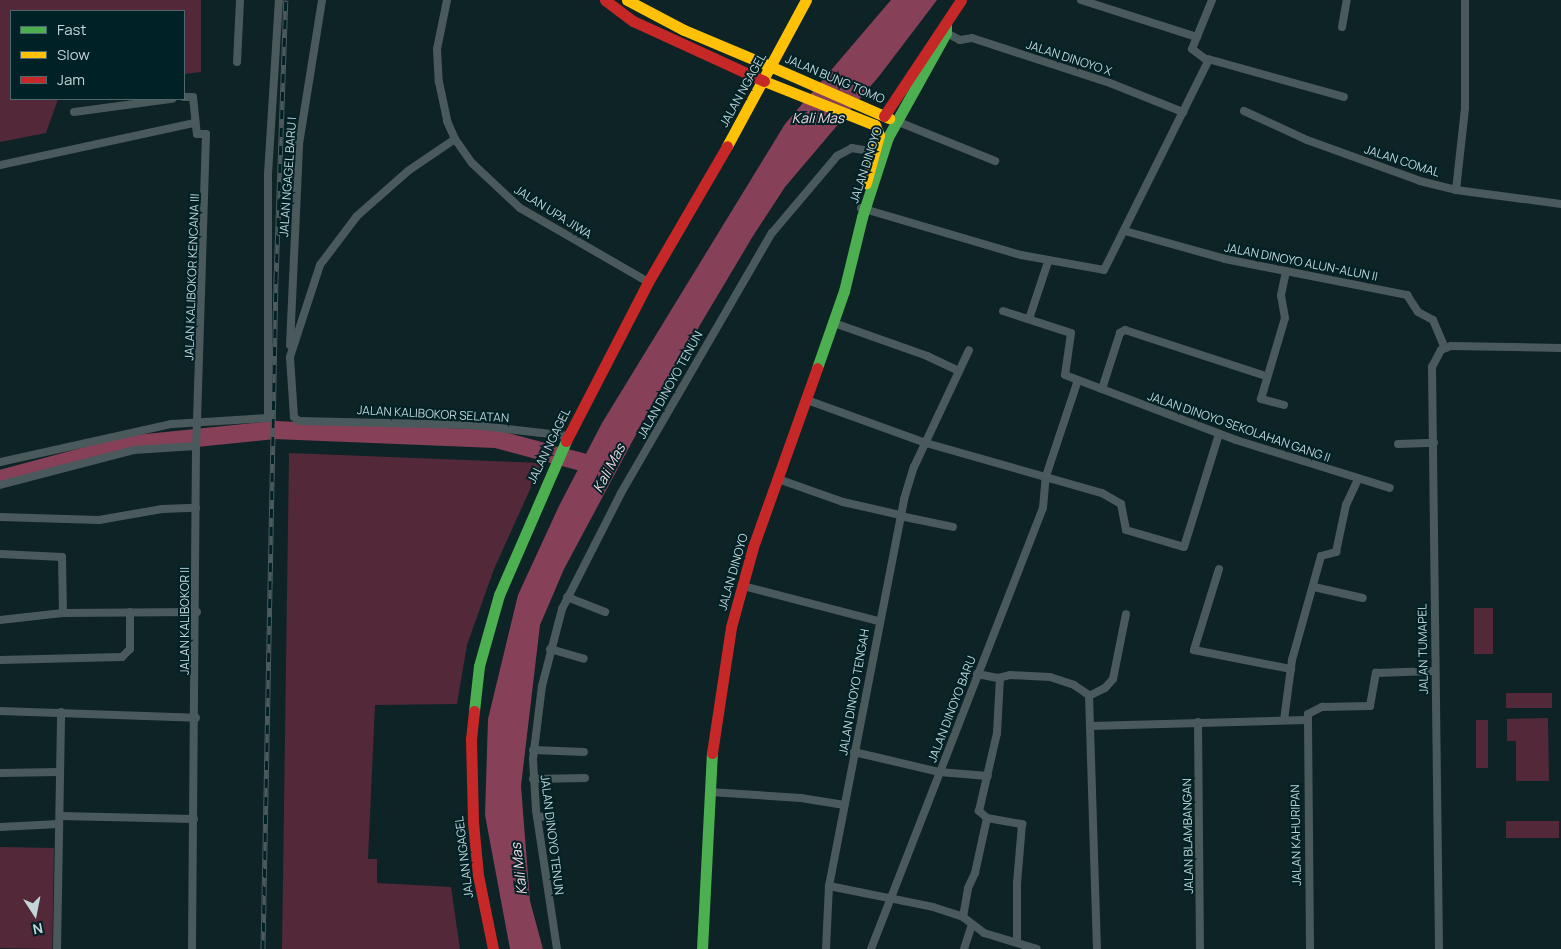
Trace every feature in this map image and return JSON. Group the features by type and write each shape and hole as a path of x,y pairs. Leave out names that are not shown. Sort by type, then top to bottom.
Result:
{"main road":[{"name":"JALAN BUNG TOMO","path":"605,0 633,21 764,81 797,94 896,121"},
{"name":"JALAN BUNG TOMO","path":"627,0 684,30 772,67 875,116"},
{"name":"JALAN NGAGEL","path":"492,949 478,875 472,822 471,739 475,696 483,649 500,595 566,440 648,282 772,67 806,0"},
{"path":"875,116 944,29 961,0"},
{"name":"JALAN DINOYO","path":"863,211 896,121 944,29"},
{"name":"JALAN DINOYO","path":"702,949 710,792 718,706 731,626 742,586 778,479 834,322 863,211 879,132 875,116"}],"street":[{"path":"237,62 240,0"},
{"path":"0,462 130,431 199,422 268,418 270,128 279,0"},
{"name":"JALAN NGAGEL BARU I","path":"296,420 290,357 299,144 322,0"},
{"name":"JALAN UPA JIWA","path":"447,0 436,58 442,102 455,139 482,175 520,208 648,282"},
{"path":"1081,0 1197,37"},
{"path":"1212,0 1193,52 1208,59 1344,97"},
{"path":"1342,27 1347,0"},
{"path":"1456,190 1465,108 1465,0"},
{"name":"JALAN DINOYO X","path":"944,29 960,40 972,38 1110,83 1183,112"},
{"path":"863,211 1048,262 1104,270 1125,231 1208,59"},
{"path":"0,165 195,123 193,97 185,97"},
{"path":"74,112 164,100"},
{"name":"JALAN COMAL","path":"1244,112 1388,171 1456,190 1561,204"},
{"path":"896,121 995,161"},
{"name":"JALAN KALIBOKOR KENCANA III","path":"195,123 197,134 206,134 199,422"},
{"path":"290,357 317,271 345,230 408,171 455,139"},
{"name":"JALAN DINOYO TENUN","path":"558,949 537,817 533,779 533,750 550,649 567,598 621,493 772,233 836,156 852,148 875,152"},
{"name":"JALAN DINOYO ALUN-ALUN II","path":"1125,231 1225,259 1407,295 1413,300 1418,312 1433,320 1443,349"},
{"path":"1029,319 1048,262"},
{"path":"1284,406 1261,401 1266,376 1285,318 1281,295 1286,272"},
{"path":"1004,311 1071,333 1064,371 1065,375 1078,380"},
{"path":"834,322 927,356 959,371"},
{"path":"1106,390 1120,333 1125,330 1266,376"},
{"path":"1443,349 1561,348"},
{"name":"JALAN TUMAPEL","path":"1439,949 1434,670 1434,444 1432,372 1443,349"},
{"name":"JALAN DINOYO TENGAH","path":"826,949 829,886 878,621 900,516 910,478 969,350"},
{"name":"JALAN DINOYO SEKOLAHAN GANG II","path":"1078,380 1219,434 1390,488"},
{"name":"JALAN DINOYO BARU","path":"871,949 1044,508 1046,476 1078,380"},
{"path":"807,400 926,443 1046,476 1116,498 1121,504 1126,530 1182,547 1186,546 1219,434"},
{"name":"JALAN KALIBOKOR SELATAN","path":"296,420 472,425 566,440"},
{"name":"JALAN KALIBOKOR II","path":"192,949 197,612 196,440 199,422"},
{"path":"0,485 134,450 196,440"},
{"path":"1398,444 1434,444"},
{"path":"778,479 843,502 953,527"},
{"path":"1284,720 1291,669 1322,554 1336,552 1346,505 1358,479"},
{"path":"0,518 99,520 162,509 196,508"},
{"path":"0,554 62,557 63,613"},
{"path":"1218,569 1194,650 1291,669"},
{"path":"742,586 878,621"},
{"path":"1314,587 1363,598"},
{"path":"567,598 604,612"},
{"path":"0,660 122,657 130,649 130,612"},
{"path":"0,620 63,613 197,612"},
{"path":"1089,696 1106,688 1113,679 1126,614"},
{"path":"550,649 584,659"},
{"path":"1091,726 1306,720 1314,709 1370,706 1376,673 1434,670"},
{"path":"978,674 1000,678 1010,675 1050,676 1074,685 1089,696 1097,949"},
{"path":"1000,678 997,733 979,811 987,818 1022,824 1017,941"},
{"path":"0,711 196,718"},
{"path":"57,949 58,772 62,712"},
{"name":"JALAN KAHURIPAN","path":"1306,720 1310,949"},
{"name":"JALAN BLAMBANGAN","path":"1198,722 1200,949"},
{"path":"533,750 584,752"},
{"path":"854,752 940,772 988,776"},
{"path":"0,773 58,772"},
{"path":"533,779 585,778"},
{"path":"710,792 801,798 844,805"},
{"path":"537,817 552,816"},
{"path":"963,917 968,888 975,873 987,818"},
{"path":"0,827 59,820 194,819"},
{"path":"829,886 891,898 963,917 989,935 1017,941 1037,949"},
{"path":"964,949 972,924"}],"shaded area":[{"path":"0,0 201,0 201,72 185,74 185,10 10,10 10,100 58,100 46,133 0,142"},
{"path":"289,453 542,463 494,569 467,645 457,704 375,705 368,859 377,859 377,883 451,887 460,949 282,949"},
{"path":"1474,608 1493,608 1493,654 1474,654"},
{"path":"1506,693 1552,693 1552,708 1506,708"},
{"path":"1548,718 1549,781 1516,781 1516,741 1507,741 1507,719"},
{"path":"1476,720 1488,720 1488,768 1476,768"},
{"path":"1506,821 1559,821 1559,838 1506,838"},
{"path":"0,847 54,848 52,949 0,948"}],"water":[{"name":"Kali Mas","path":"891,0 937,0 880,75 785,187 753,236 647,414 564,569 540,625 521,786 530,901 543,949 510,949 485,815 488,719 518,595 559,506 602,423 785,124"}],"waterway":[{"path":"0,479 127,445 274,430 496,439 604,468"}],"railway":[{"path":"263,949 276,280 286,0"}],"traffic: fast":[{"path":"817,368 844,291 862,217 888,137 946,33 946,25"},
{"path":"474,711 479,666 499,595 566,441"},
{"path":"702,949 712,753"}],"traffic: slow":[{"path":"627,0 684,30 772,67"},
{"path":"727,146 806,0"},
{"path":"772,67 889,118"},
{"path":"764,81 875,125 879,135 866,183"}],"traffic: jam":[{"path":"605,0 633,21 764,81"},
{"path":"884,116 961,0"},
{"path":"566,441 648,282 727,146"},
{"path":"712,753 731,627 753,547 817,368"},
{"path":"474,711 471,739 473,822 478,875 493,949"}]}
